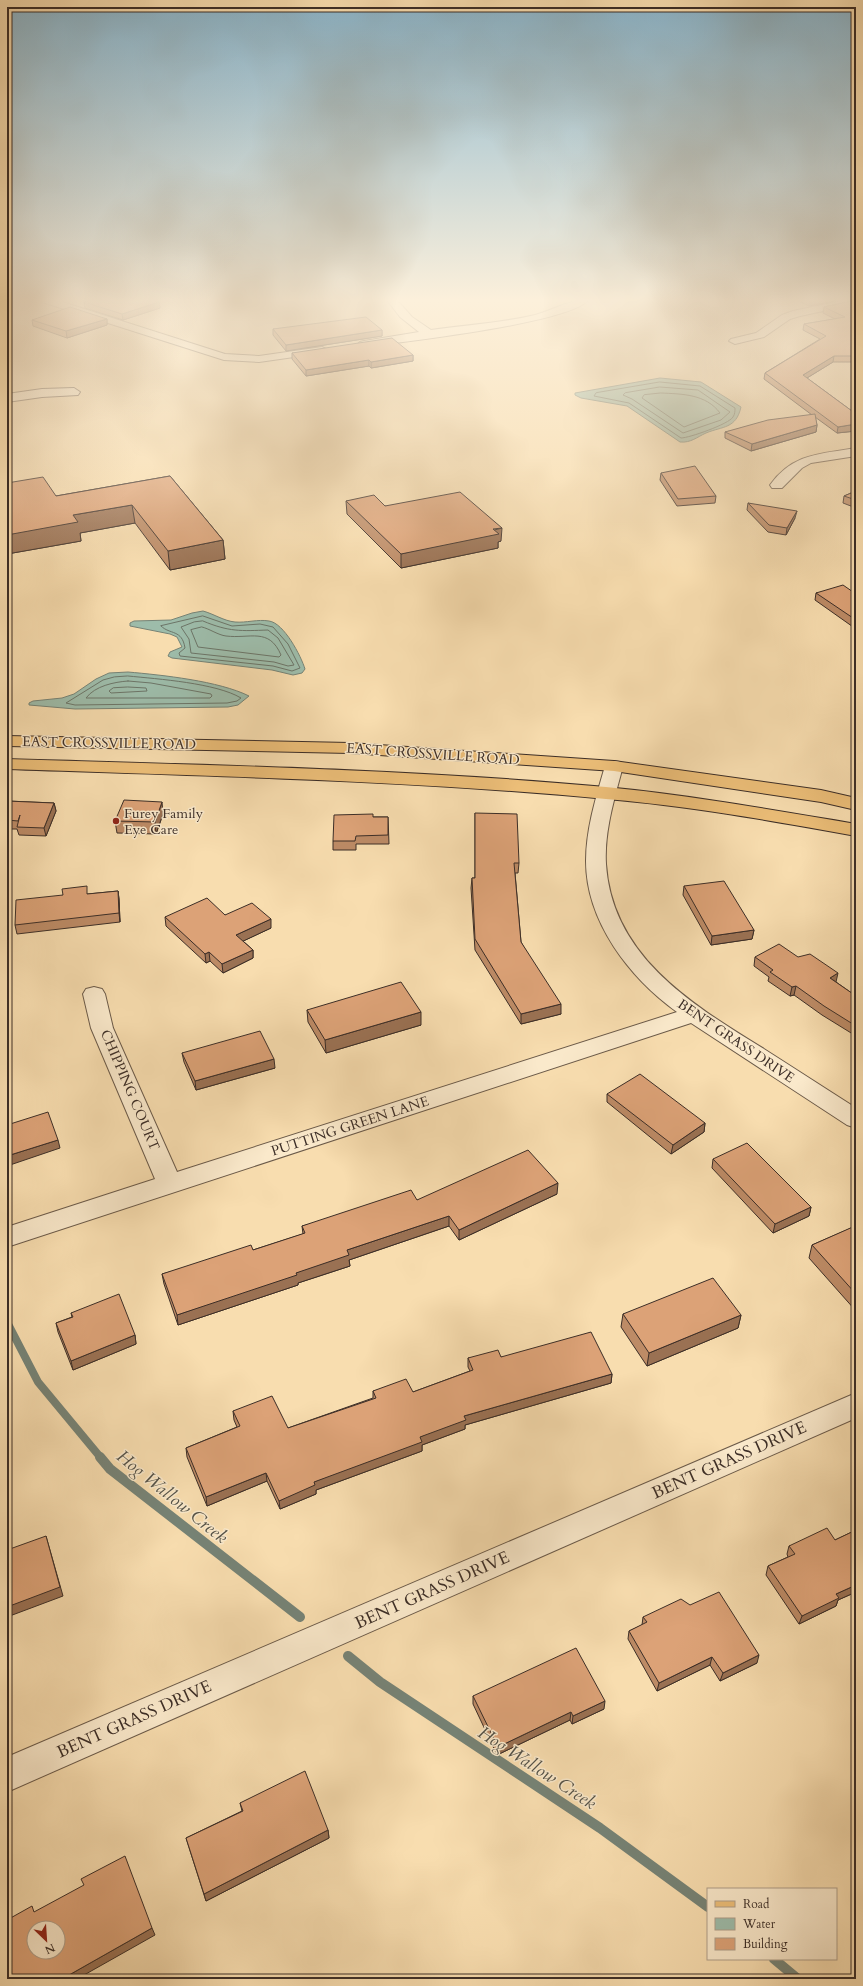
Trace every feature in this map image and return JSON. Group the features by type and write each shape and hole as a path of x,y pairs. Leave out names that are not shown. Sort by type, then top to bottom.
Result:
{"main road":[{"name":"EAST CROSSVILLE ROAD","path":"7,741 350,748 614,766 821,796 856,804"},
{"name":"EAST CROSSVILLE ROAD","path":"7,764 342,776 607,793 734,808 856,830"}],"street":[{"path":"7,398 52,393"},
{"path":"777,485 797,465 808,460 856,452"},
{"name":"BENT GRASS DRIVE","path":"614,766 601,816 596,862 603,905 616,933 636,962 663,990 693,1015 856,1119"},
{"name":"CHIPPING COURT","path":"94,994 102,1028 170,1185"},
{"name":"PUTTING GREEN LANE","path":"7,1237 693,1015"},
{"name":"BENT GRASS DRIVE","path":"7,1775 856,1405"}],"water":[{"path":"575,393 718,393 741,407 736,419 728,426 706,433 691,441 680,442 627,406 581,398 575,395"},
{"path":"203,611 231,621 269,621 275,623 291,641 300,656 305,669 302,673 293,675 272,670 172,658 168,656 170,652 182,647 177,637 170,634 130,626 130,623 134,621 171,620"},
{"path":"128,672 173,677 222,686 249,696 238,705 228,707 75,709 29,705 29,703 33,701 62,698 74,694 96,679 109,673"}],"building":[{"path":"792,393 827,393 856,414 856,424 838,427"},
{"path":"815,414 817,425 752,444 725,432 768,420"},
{"path":"695,466 716,496 678,499 661,473"},
{"path":"170,476 223,540 168,551 132,505 73,515 78,522 7,535 7,483 43,477 56,496"},
{"path":"856,491 856,500 844,496"},
{"path":"460,492 502,528 493,529 499,534 401,554 346,501 374,495 385,506"},
{"path":"748,503 797,511 787,528 769,525"},
{"path":"843,585 856,594 856,620 816,593"},
{"path":"124,800 162,802 155,822 115,821"},
{"path":"7,801 54,803 44,828 17,827 20,815 18,821 7,820"},
{"path":"475,813 517,814 519,863 514,863 521,942 561,1004 521,1014 475,939 472,878 475,878"},
{"path":"373,814 373,817 388,817 388,835 356,836 355,841 333,841 334,815"},
{"path":"724,881 754,930 712,936 684,886"},
{"path":"87,886 87,894 118,891 119,913 15,925 16,900 63,895 62,889"},
{"path":"207,898 225,915 252,903 271,919 236,935 253,950 222,964 209,952 205,954 165,917"},
{"path":"779,944 798,957 810,954 838,973 830,978 856,996 856,1026 796,986 792,987 770,972 773,970 755,957"},
{"path":"401,982 421,1012 325,1040 307,1010"},
{"path":"260,1031 274,1059 195,1081 182,1053"},
{"path":"640,1074 705,1123 673,1145 607,1094"},
{"path":"48,1112 58,1140 7,1156 7,1125"},
{"path":"747,1143 811,1207 775,1224 713,1159"},
{"path":"528,1150 558,1183 459,1230 449,1216 347,1250 349,1255 296,1273 297,1275 177,1315 162,1274 251,1245 253,1250 305,1233 302,1226 411,1190 417,1200"},
{"path":"856,1226 856,1294 812,1245"},
{"path":"713,1278 741,1315 649,1353 623,1314"},
{"path":"119,1294 135,1335 71,1361 56,1323 73,1317 71,1313"},
{"path":"591,1332 612,1374 464,1416 466,1420 420,1437 422,1442 314,1482 315,1485 279,1501 266,1473 206,1497 186,1448 240,1426 233,1411 272,1396 288,1428 376,1398 373,1391 406,1379 413,1392 473,1370 468,1358 498,1350 501,1357"},
{"path":"827,1528 835,1540 856,1530 856,1585 836,1594 839,1598 802,1616 768,1566 795,1554 789,1546"},
{"path":"46,1536 60,1587 7,1607 7,1550"},
{"path":"719,1592 759,1655 723,1673 712,1657 659,1683 629,1631 647,1622 643,1617 681,1599 690,1605"},
{"path":"576,1648 605,1701 573,1716 571,1712 498,1747 473,1696"},
{"path":"305,1771 328,1830 204,1894 186,1838 243,1811 240,1803"},
{"path":"125,1856 152,1928 62,1979 7,1979 7,1920 32,1906 34,1912 84,1885 81,1879"}],"waterway":[{"name":"Hog Wallow Creek","path":"7,1322 38,1382 101,1458"},
{"name":"Hog Wallow Creek","path":"100,1457 110,1469 300,1617"},
{"name":"Hog Wallow Creek","path":"348,1656 380,1682 600,1828 707,1906"},
{"name":"Hog Wallow Creek","path":"775,1960 798,1979"}],"place":[{"name":"Furey Family Eye Care","path":"116,821"}]}
